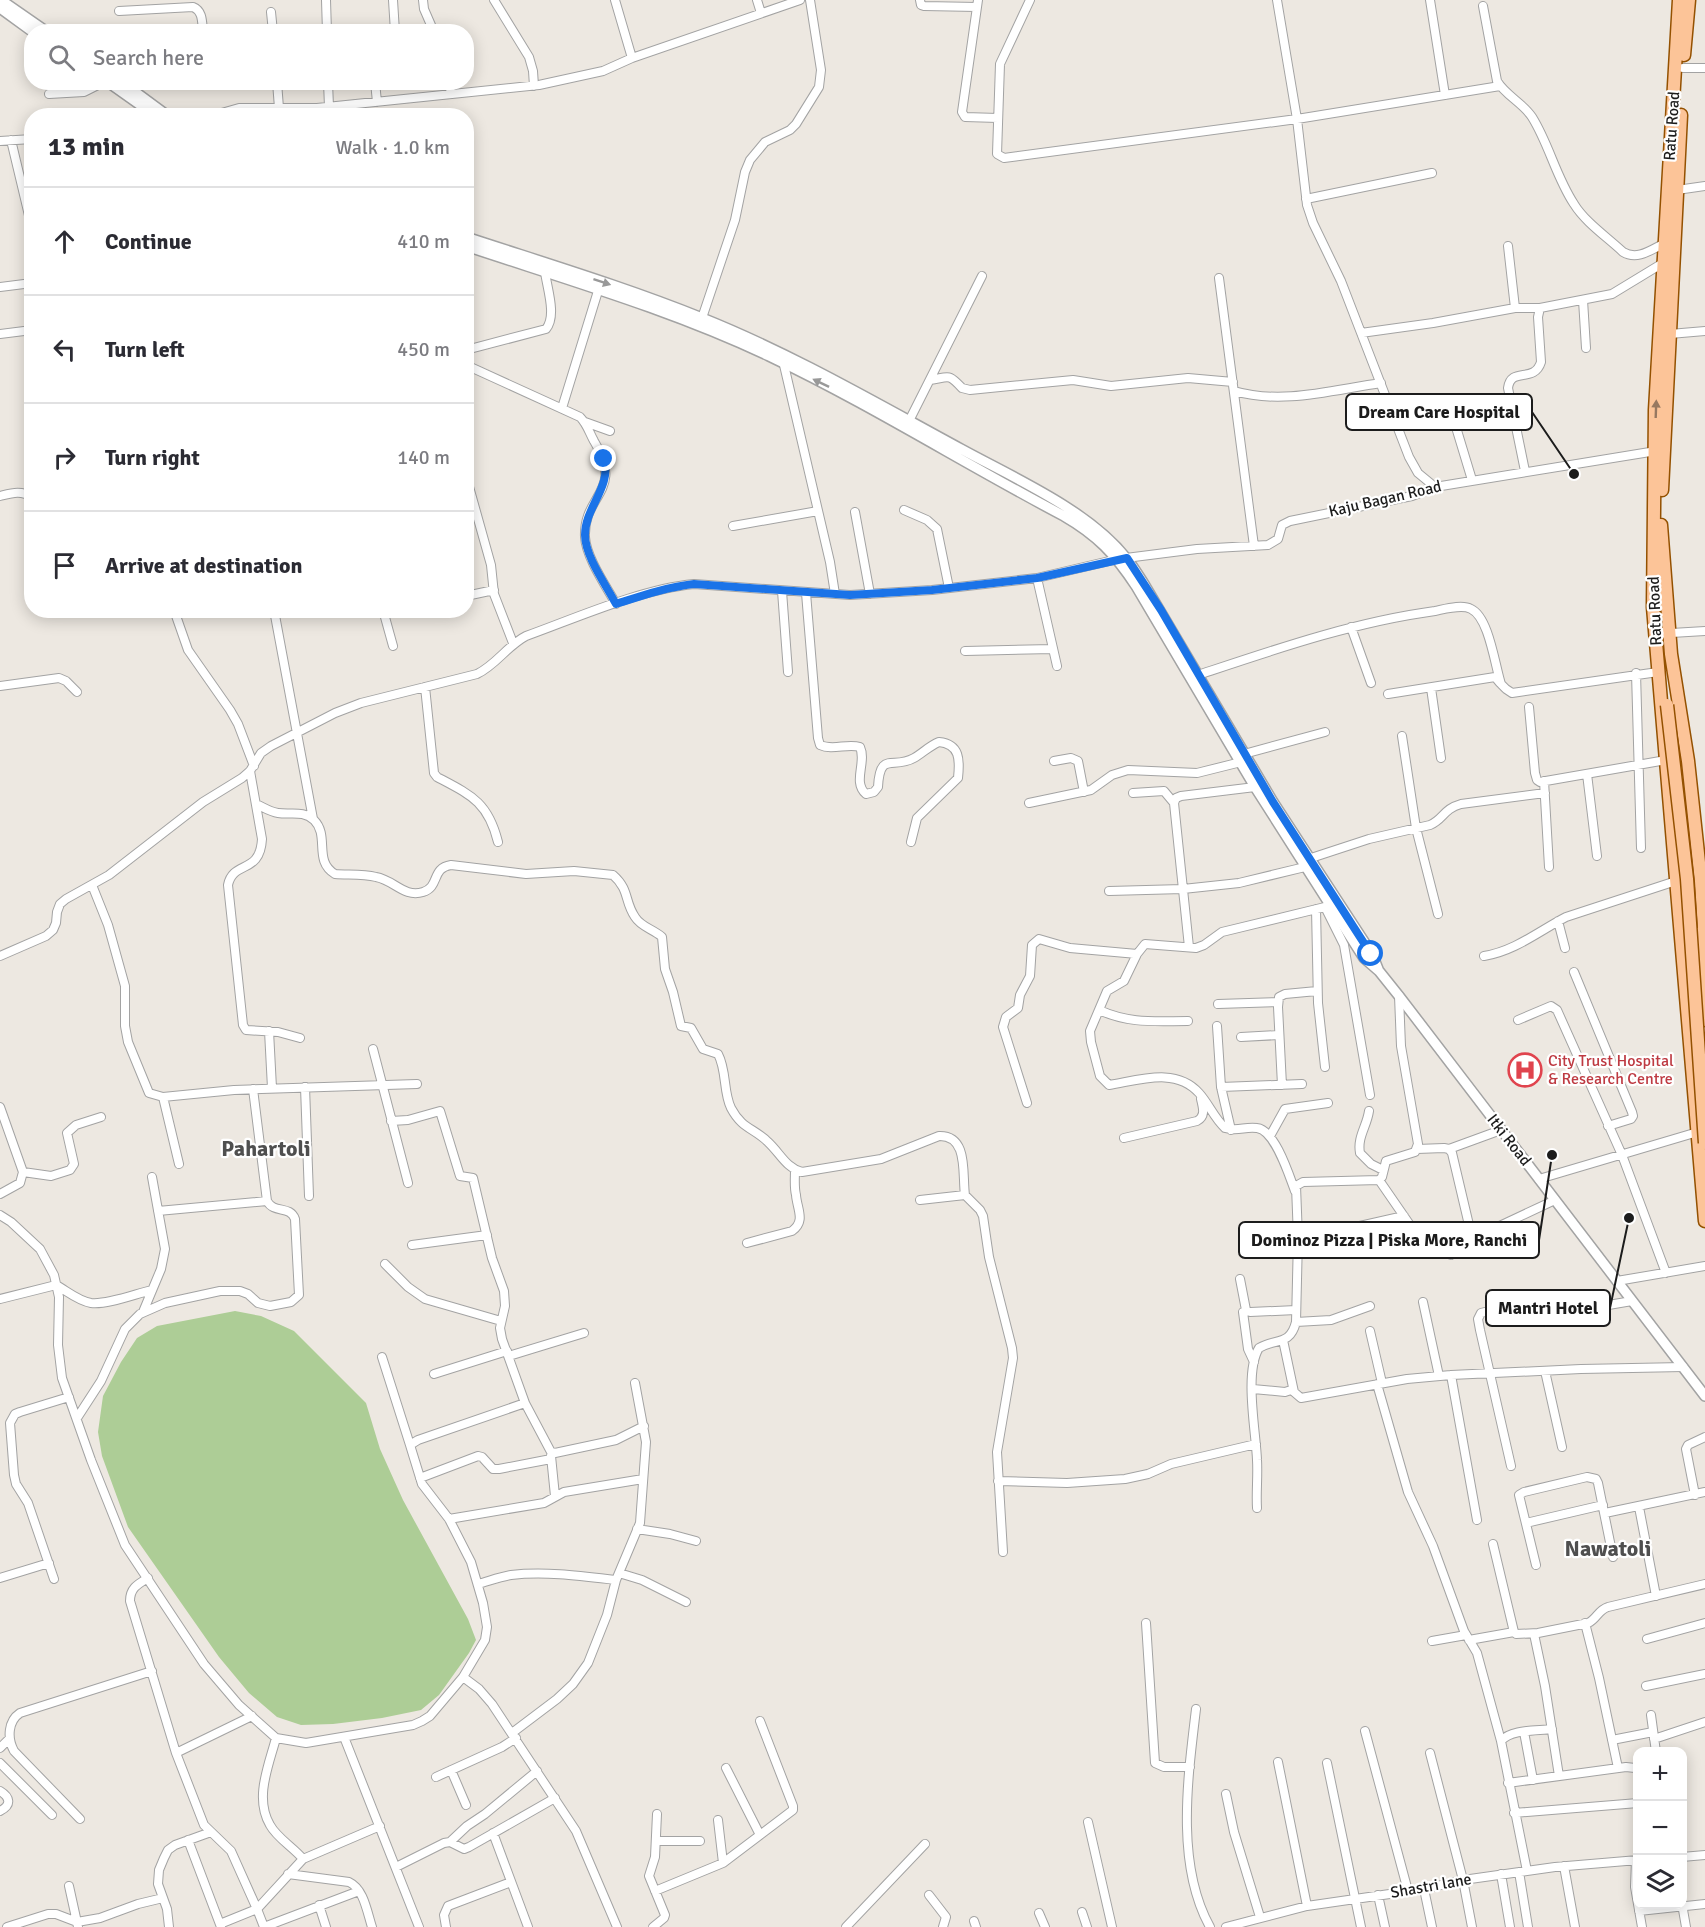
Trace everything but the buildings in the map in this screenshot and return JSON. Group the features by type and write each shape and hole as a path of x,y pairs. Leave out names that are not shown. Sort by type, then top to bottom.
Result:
{"main road":[{"name":"Ratu Road","path":"1679,0 1669,241 1670,334 1659,451 1661,523 1669,633 1690,772 1705,944"},
{"name":"Ratu Road","path":"1689,0 1677,190 1663,263 1653,607 1676,881 1701,1131 1705,1216"},
{"path":"1658,673 1670,705 1693,868 1705,1020"},
{"path":"1676,676 1670,705 1687,879 1705,1143"}],"street":[{"path":"1,0 36,24"},
{"path":"326,0 327,24"},
{"path":"393,0 394,24"},
{"path":"423,0 431,24"},
{"path":"494,0 529,57 534,71 534,86"},
{"path":"615,0 632,58"},
{"path":"757,0 761,13"},
{"path":"239,108 329,107 534,86 603,71 632,58 761,13 780,3 800,0"},
{"path":"702,318 735,220 745,172 750,160 765,142 790,130 796,124 819,87 821,70 810,0"},
{"path":"920,0 921,5 924,6 978,3 962,112 965,117 998,118"},
{"path":"1030,0 1000,64 997,154 1004,158 1297,118 1500,86"},
{"path":"1276,0 1297,118 1306,199 1313,223 1341,281 1409,457 1418,473 1435,487"},
{"path":"1430,0 1445,95"},
{"path":"1483,6 1495,74 1500,86 1522,104 1531,115 1570,198 1581,213 1623,252 1631,256 1637,256 1669,241"},
{"path":"119,11 193,7 197,8 201,14 202,24"},
{"path":"0,8 24,25"},
{"path":"271,12 272,24"},
{"path":"1683,68 1705,68"},
{"path":"49,94 88,90"},
{"path":"118,90 144,108"},
{"path":"133,90 157,108"},
{"path":"278,90 279,108"},
{"path":"328,90 329,107"},
{"path":"376,90 377,102"},
{"path":"450,90 451,94"},
{"path":"0,141 24,139"},
{"path":"11,140 24,194"},
{"path":"1306,199 1432,173"},
{"path":"1677,190 1705,186"},
{"path":"474,240 643,295 767,346 836,380 1076,514 1095,527 1122,558 1198,675 1255,787 1371,954 1379,971"},
{"path":"1508,246 1515,308"},
{"path":"474,249 700,325 784,365 862,403 1073,521 1122,558 1306,863 1327,906 1344,945 1370,1095"},
{"path":"1361,333 1515,308 1540,308 1582,300 1619,291 1663,263"},
{"path":"474,348 546,329 550,325 552,317 544,272"},
{"path":"909,421 982,276"},
{"path":"1219,278 1254,546"},
{"path":"0,287 24,284"},
{"path":"562,408 598,291"},
{"path":"1582,300 1586,348"},
{"path":"1525,471 1508,388 1509,380 1513,376 1535,372 1539,368 1541,362 1538,317 1540,308"},
{"path":"0,334 24,331"},
{"path":"1670,334 1705,331"},
{"path":"784,365 830,562 835,594"},
{"path":"474,368 562,408 585,422 604,459 606,475 588,516 585,537 587,549 616,604"},
{"path":"930,380 954,378 962,388 970,390 1073,380 1112,386 1188,378 1233,382"},
{"path":"1234,391 1269,398 1381,383"},
{"path":"1452,414 1472,480"},
{"path":"585,422 610,431"},
{"name":"Kaju Bagan Road","path":"513,643 526,636 616,604 680,586 694,584 806,593 870,594 1037,578 1122,558 1273,543 1278,539 1285,522 1412,496 1435,487 1659,451"},
{"path":"0,496 16,492 24,493"},
{"path":"0,956 46,936 53,930 60,904 66,899 116,870 203,802 252,769 261,753 297,731 361,703 477,674 490,666 513,643 494,590 490,565 474,506"},
{"path":"904,510 927,520 937,530 949,588"},
{"path":"733,526 818,511"},
{"path":"855,512 870,594"},
{"path":"1037,578 1057,666"},
{"path":"474,594 494,590"},
{"path":"782,591 788,672"},
{"path":"806,593 820,746 825,748 853,745 860,747 862,753 861,789 866,794 874,792 878,787 879,770 884,765 912,759 939,742 954,746 958,752 958,778 917,818 911,842"},
{"path":"1198,675 1351,627 1395,616 1456,608 1472,609 1478,614 1485,628 1501,684"},
{"path":"177,618 188,650 238,724 252,769 262,849 256,861 234,872 229,878 243,1024 246,1030 252,1032 269,1031 300,1038"},
{"path":"276,618 313,819 322,832 322,858 329,871 334,874 377,877 408,892 427,891 440,870 452,865 526,874 574,871 613,875 625,888 633,914 638,921 662,937 665,969 681,1026 694,1031 703,1050 718,1054 731,1107 743,1125 768,1141 790,1167 802,1172 881,1159 932,1138 947,1136 954,1139 962,1155 965,1195 983,1216 989,1257 1012,1347 998,1440 998,1481 1003,1552"},
{"path":"385,618 393,646"},
{"path":"1351,627 1371,683"},
{"path":"1655,634 1705,631"},
{"path":"965,651 1053,649"},
{"path":"1636,673 1641,848"},
{"path":"1388,694 1494,677 1512,693 1636,673 1658,673"},
{"path":"0,686 59,678 66,681 77,692"},
{"path":"425,687 434,773 480,803 491,819 498,842"},
{"path":"1431,688 1441,758"},
{"path":"1529,706 1537,780 1544,782 1666,760"},
{"path":"1029,803 1091,790 1119,772 1128,770 1197,773 1324,732"},
{"path":"1402,736 1416,828 1438,914"},
{"path":"1054,761 1071,758 1078,761 1084,792"},
{"path":"1587,774 1597,856"},
{"path":"1544,782 1549,867"},
{"path":"1189,947 1174,803 1176,798 1255,787"},
{"path":"1133,793 1164,791 1174,803"},
{"path":"1109,891 1183,889 1239,883 1306,863 1369,839 1435,823 1450,807 1473,801 1545,793"},
{"path":"256,804 277,813 304,814 313,819"},
{"path":"1484,956 1497,954 1523,943 1558,921 1676,881"},
{"path":"92,885 108,925 125,986 125,1026 128,1042 149,1094 163,1097 272,1088 417,1084"},
{"path":"1257,1508 1254,1362 1259,1348 1291,1336 1296,1322 1298,1238 1295,1191 1270,1136 1258,1128 1231,1130 1225,1128 1201,1094 1191,1085 1175,1077 1110,1085 1104,1082 1100,1077 1089,1036 1107,991 1124,981 1137,954 1145,944 1200,947 1222,932 1327,906"},
{"path":"1327,906 1364,958 1379,971"},
{"path":"1316,909 1317,991 1325,1067"},
{"path":"1558,921 1565,948"},
{"path":"1027,1103 1003,1027 1006,1017 1018,1008 1020,995 1029,980 1032,945 1039,939 1070,948 1137,954"},
{"name":"Itki Road","path":"1379,971 1705,1396"},
{"path":"1574,972 1633,1116 1608,1126"},
{"path":"1282,1085 1278,1002 1281,995 1317,991"},
{"path":"1399,996 1401,1046 1417,1149"},
{"path":"1218,1004 1278,1002"},
{"path":"1518,1020 1554,1006 1622,1155 1666,1273"},
{"path":"1099,1010 1111,1016 1135,1022 1188,1021"},
{"path":"1217,1026 1221,1087 1231,1130"},
{"path":"269,1031 272,1088"},
{"path":"1241,1037 1279,1035"},
{"path":"373,1049 408,1183"},
{"path":"1221,1087 1302,1084"},
{"path":"305,1087 309,1196"},
{"path":"76,1418 96,1390 125,1329 143,1312 165,1303 230,1290 248,1294 264,1306 291,1302 296,1299 300,1289 295,1220 289,1211 275,1209 267,1201 253,1089"},
{"path":"1124,1138 1197,1121 1204,1114 1201,1094"},
{"path":"163,1097 179,1164"},
{"path":"1270,1136 1285,1109 1328,1103"},
{"path":"0,1107 23,1172 20,1183 0,1194"},
{"path":"391,1121 408,1120 440,1111 460,1176 473,1178 492,1258 504,1291 502,1339 525,1403 551,1455 555,1496"},
{"path":"1369,1111 1360,1136 1360,1153 1371,1164 1383,1170"},
{"path":"23,1172 51,1176 70,1170 74,1164 66,1138 67,1133 76,1125 101,1118"},
{"path":"1379,1180 1382,1177 1384,1164 1389,1159 1415,1152 1417,1149 1449,1149 1501,1130"},
{"path":"1539,1179 1701,1131"},
{"path":"1449,1149 1452,1153 1468,1225"},
{"path":"747,1243 792,1231 796,1227 801,1216 795,1194 795,1170"},
{"path":"143,1312 160,1269 165,1249 152,1177"},
{"path":"1295,1191 1296,1186 1303,1182 1379,1180"},
{"path":"1379,1180 1422,1241 1450,1255"},
{"path":"920,1200 965,1195"},
{"path":"1493,1229 1555,1200"},
{"path":"158,1211 267,1201"},
{"path":"0,1215 40,1249 54,1275 59,1297 58,1344 62,1378 114,1522 125,1545 204,1664 239,1705 276,1738 306,1743 413,1725 422,1721 430,1716 463,1677 487,1634 483,1603 464,1546 420,1478 382,1357"},
{"path":"1351,1228 1404,1216"},
{"path":"412,1245 488,1235"},
{"path":"385,1264 408,1287 425,1299 501,1321"},
{"path":"1617,1281 1705,1266"},
{"path":"1240,1279 1246,1310 1250,1312 1296,1310"},
{"path":"0,1299 56,1285 82,1301 92,1303 103,1303 152,1290"},
{"path":"1511,1466 1478,1319 1480,1313 1493,1310 1579,1310 1632,1301"},
{"path":"1424,1302 1439,1376"},
{"path":"1296,1322 1331,1320 1370,1306"},
{"path":"1243,1312 1248,1349 1254,1362"},
{"path":"1370,1331 1391,1437 1408,1492 1438,1556 1468,1638 1477,1653 1501,1741 1523,1871 1528,1927"},
{"path":"434,1374 584,1333"},
{"path":"1283,1340 1294,1392"},
{"path":"1253,1389 1285,1392 1291,1390 1301,1398 1380,1384 1451,1375 1683,1367"},
{"path":"1545,1371 1562,1447"},
{"path":"1451,1375 1477,1520"},
{"path":"436,1777 502,1747 573,1684 588,1663 607,1615 617,1577 637,1530 642,1509 646,1461 644,1426 635,1383"},
{"path":"54,1579 28,1503 16,1484 10,1423 15,1414 69,1397"},
{"path":"410,1445 418,1440 525,1403"},
{"path":"420,1478 477,1456 482,1457 493,1469 498,1469 555,1453 616,1440 644,1426"},
{"path":"1695,1495 1686,1449 1691,1442 1705,1437"},
{"path":"998,1481 1067,1483 1125,1479 1148,1474 1171,1464 1256,1444"},
{"path":"1536,1565 1519,1495 1592,1477 1598,1483 1613,1557"},
{"path":"449,1520 544,1503 564,1492 643,1479"},
{"path":"1526,1523 1604,1509 1639,1507 1705,1492"},
{"path":"1639,1507 1656,1596"},
{"path":"637,1530 670,1534 696,1541"},
{"path":"1493,1544 1514,1632"},
{"path":"0,1578 49,1563"},
{"path":"478,1584 519,1575 617,1577 642,1580 686,1602"},
{"path":"148,1578 135,1586 130,1593 130,1601 176,1753 204,1825 231,1851 264,1927 359,1891"},
{"path":"1432,1641 1514,1632 1520,1635 1534,1634 1592,1621 1602,1609 1705,1584"},
{"path":"1146,1623 1155,1763 1164,1767 1190,1767"},
{"path":"1585,1623 1618,1768"},
{"path":"1647,1639 1705,1623"},
{"path":"1534,1634 1559,1776"},
{"path":"80,1818 14,1751 9,1739 12,1720 20,1713 152,1671"},
{"path":"1646,1686 1705,1674"},
{"path":"463,1677 479,1689 514,1735 576,1830 617,1927"},
{"path":"1196,1709 1190,1767 1188,1823 1190,1858 1195,1894 1210,1927"},
{"path":"1651,1715 1655,1747"},
{"path":"176,1753 252,1716"},
{"path":"655,1892 723,1863 793,1810 794,1806 760,1721"},
{"path":"1612,1740 1654,1736 1705,1722"},
{"path":"1501,1741 1507,1736 1552,1729"},
{"path":"1365,1731 1408,1891"},
{"path":"1524,1732 1533,1780"},
{"path":"344,1737 419,1927"},
{"path":"276,1738 262,1793 263,1809 270,1826 303,1859"},
{"path":"0,1749 9,1739"},
{"path":"1430,1753 1463,1880 1472,1927"},
{"path":"0,1762 52,1815"},
{"path":"1278,1762 1307,1906"},
{"path":"1327,1763 1361,1927"},
{"path":"726,1768 760,1835"},
{"path":"1508,1783 1618,1768 1633,1768"},
{"path":"451,1770 466,1805"},
{"path":"396,1867 450,1842 537,1771"},
{"path":"0,1791 9,1797 10,1801 0,1811"},
{"path":"1226,1794 1234,1832 1260,1917"},
{"path":"450,1842 464,1849 555,1798"},
{"path":"1514,1813 1633,1803"},
{"path":"653,1927 665,1915 649,1876 654,1862 657,1814"},
{"path":"718,1820 723,1863"},
{"path":"1088,1822 1112,1927"},
{"path":"188,1840 221,1926 257,1910 303,1859 380,1826"},
{"path":"171,1925 158,1878 164,1858 168,1850 211,1832"},
{"path":"493,1833 528,1927"},
{"path":"656,1841 700,1841"},
{"path":"846,1927 925,1844"},
{"path":"1687,1857 1705,1855"},
{"name":"Shastri lane","path":"1226,1927 1307,1906 1424,1889 1463,1880 1564,1866 1633,1860"},
{"path":"1564,1866 1575,1927"},
{"path":"288,1874 349,1882 355,1885 372,1927"},
{"path":"1501,1874 1510,1927"},
{"path":"446,1927 444,1915 448,1906 511,1882"},
{"path":"69,1886 77,1924"},
{"path":"1424,1889 1432,1927"},
{"path":"929,1895 946,1917 943,1927"},
{"path":"1378,1895 1385,1927"},
{"path":"7,1927 48,1914 56,1914 77,1924 163,1898"},
{"path":"1687,1906 1705,1904"},
{"path":"319,1905 326,1927"},
{"path":"1642,1927 1639,1911 1656,1909"},
{"path":"1683,1909 1686,1927"},
{"path":"1082,1912 1087,1927"},
{"path":"1039,1913 1045,1927"}],"green space":[{"path":"235,1311 261,1316 294,1331 366,1403 380,1449 403,1500 468,1619 476,1640 439,1695 421,1710 333,1724 301,1725 277,1717 249,1693 219,1657 128,1527 102,1456 98,1432 103,1396 137,1338 157,1326"}],"place":[{"name":"Dream Care Hospital","path":"1574,474"},
{"name":"City Trust Hospital & Research Centre","path":"1525,1070"},
{"name":"Dominoz Pizza | Piska More, Ranchi","path":"1552,1155"},
{"name":"Mantri Hotel","path":"1629,1218"}],"district":[{"name":"Pahartoli","path":"266,1148"},
{"name":"Nawatoli","path":"1608,1548"}],"route":[{"path":"604,459 606,475 588,516 585,537 587,549 616,604 647,594 694,584 850,595 932,590 1037,578 1127,558 1161,610 1273,802 1371,954"}]}
